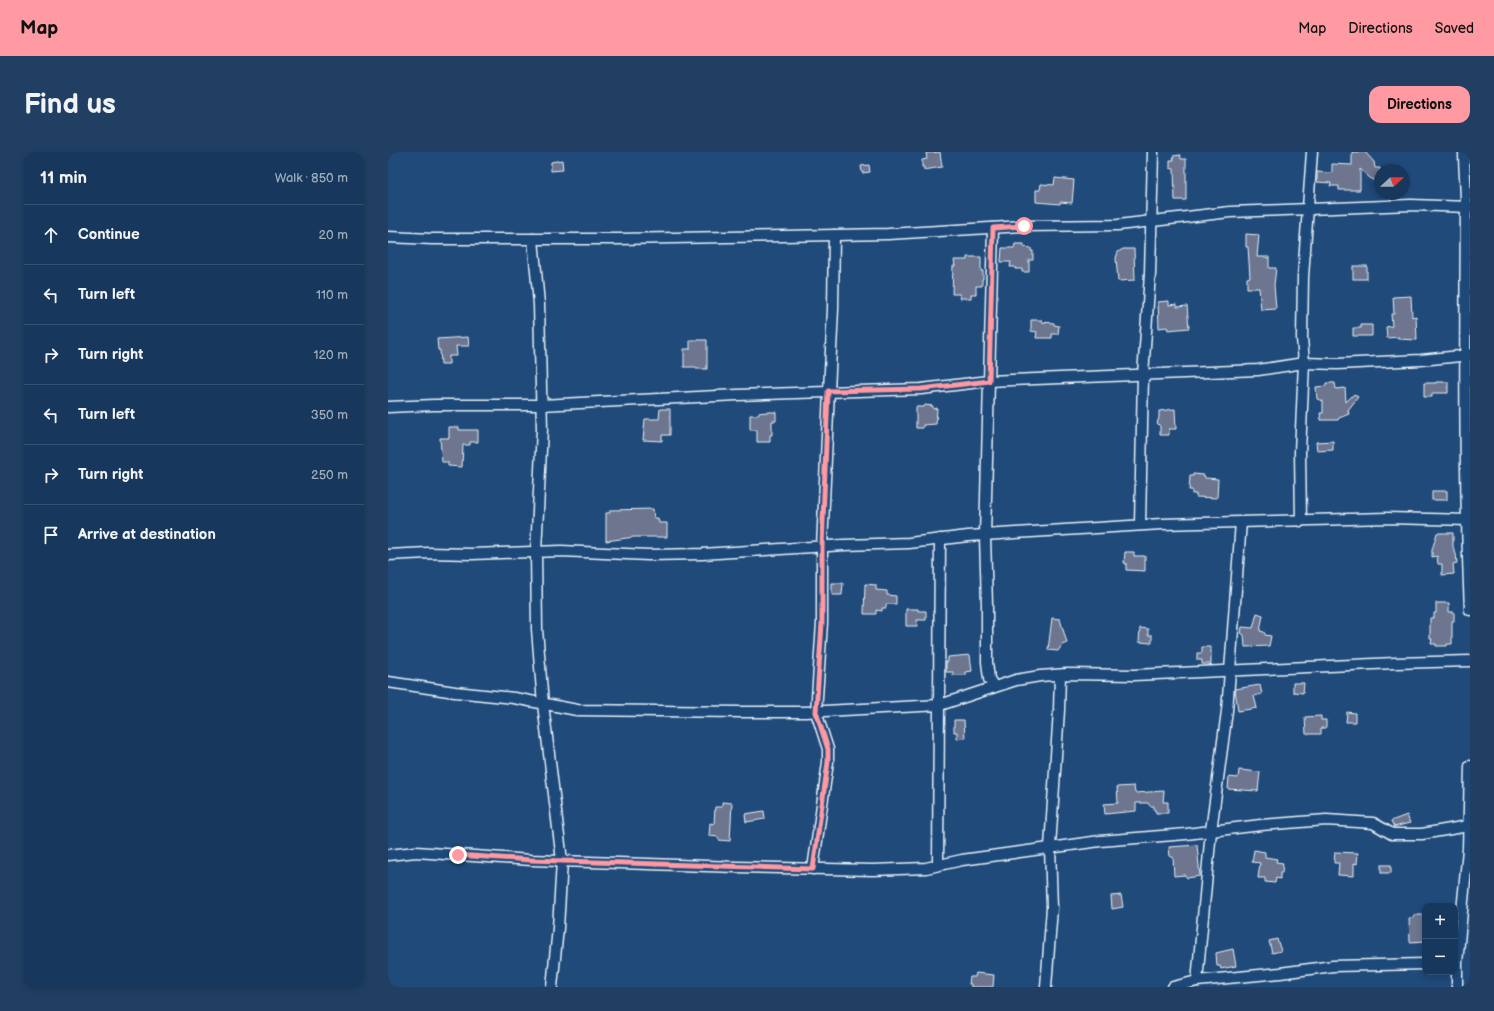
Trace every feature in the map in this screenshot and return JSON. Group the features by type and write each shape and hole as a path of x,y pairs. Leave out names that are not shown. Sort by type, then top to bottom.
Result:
{"street":[{"path":"1140,525 1144,375 1150,274 1153,152"},
{"path":"1301,521 1300,452 1304,363 1302,338 1303,285 1312,152"},
{"path":"1464,152 1468,207 1467,355 1470,610"},
{"path":"388,237 432,239 533,239 888,234 1024,226 1118,225 1230,212 1411,205 1468,207"},
{"path":"993,228 985,536 987,662 989,679 994,687"},
{"path":"813,869 828,762 828,749 816,712 822,623 822,547 828,391 834,309 834,235"},
{"path":"533,239 539,304 542,429 536,552 537,629 543,704 562,861 558,928 552,987"},
{"path":"388,407 434,405 541,405 828,391 921,389 989,381 1258,370 1304,363 1337,364 1420,360 1467,355"},
{"path":"388,555 561,551 648,555 702,554 909,543 968,536 1140,525 1388,518 1469,520"},
{"path":"1197,981 1211,831 1227,711 1241,522"},
{"path":"938,865 940,539"},
{"path":"388,682 455,692 514,698 577,710 816,712 940,705 1016,680 1040,676 1134,675 1344,665 1470,661"},
{"path":"1046,987 1052,908 1050,847 1060,675"},
{"path":"1458,944 1468,849 1470,766"},
{"path":"388,855 416,852 562,861 873,870 926,868 962,860 1100,840 1326,820 1372,823 1392,834 1422,834 1468,826"},
{"path":"1173,987 1197,981 1333,966 1422,964"},
{"path":"1456,975 1457,987"}],"building":[{"path":"940,152 942,167 924,170 924,167 922,167 922,160 927,159 926,153"},
{"path":"1352,152 1365,152 1374,162 1374,180 1372,180 1360,169 1360,190 1339,190 1339,186 1330,186 1331,183 1317,182 1317,172 1332,173 1332,164 1352,165"},
{"path":"1180,155 1181,159 1186,159 1186,200 1175,200 1174,169 1170,168 1170,160 1174,160 1173,156"},
{"path":"562,160 563,170 551,171 551,162"},
{"path":"869,165 870,172 862,173 861,166"},
{"path":"1055,178 1074,180 1072,203 1060,202 1060,204 1036,202 1036,190 1040,190 1041,184 1054,185"},
{"path":"1246,234 1259,235 1257,257 1269,257 1269,268 1276,268 1274,285 1276,309 1261,310 1259,288 1247,288 1247,278 1250,277 1248,247 1246,247"},
{"path":"1015,244 1024,244 1024,247 1031,248 1031,251 1033,251 1033,260 1029,260 1029,272 1022,272 1022,269 1010,267 1011,262 1001,262 1002,248 1014,248"},
{"path":"1123,249 1134,249 1135,280 1118,281 1116,258 1118,252"},
{"path":"967,257 981,257 981,271 983,271 982,286 976,286 976,294 971,294 971,298 960,298 960,294 952,294 953,266 955,266 954,260 967,260"},
{"path":"1353,266 1367,266 1367,279 1353,279"},
{"path":"1411,296 1412,317 1416,316 1417,340 1399,339 1399,337 1387,338 1386,327 1392,326 1391,314 1394,314 1393,297"},
{"path":"1169,301 1169,305 1177,304 1177,307 1187,306 1189,328 1168,330 1167,327 1159,328 1158,302"},
{"path":"1031,320 1042,320 1042,322 1054,323 1054,325 1059,326 1058,334 1052,334 1052,338 1036,338 1037,332 1031,331"},
{"path":"1361,325 1372,325 1372,336 1353,336 1353,328 1361,328"},
{"path":"468,337 469,346 456,346 457,356 449,356 449,364 441,364 440,350 438,350 437,339"},
{"path":"690,340 707,340 707,369 684,367 684,349 690,349"},
{"path":"1448,382 1448,393 1432,393 1432,397 1424,397 1424,383"},
{"path":"1326,383 1335,383 1336,389 1345,388 1346,402 1354,394 1358,397 1348,410 1349,414 1339,418 1338,420 1321,420 1320,413 1323,413 1323,401 1317,399 1316,387 1326,386"},
{"path":"925,405 933,406 933,409 937,408 936,424 923,425 923,428 916,428 916,407 924,407"},
{"path":"660,409 670,409 670,435 662,435 662,441 643,440 645,419 659,419"},
{"path":"1175,409 1176,429 1169,429 1169,435 1160,435 1160,426 1157,423 1159,411"},
{"path":"776,412 776,421 772,421 772,435 770,435 770,442 757,442 757,430 750,430 750,415 758,415 758,413"},
{"path":"449,427 459,427 459,430 478,430 478,442 470,442 470,445 463,445 462,467 448,466 448,462 442,462 440,438 449,438"},
{"path":"1333,441 1333,450 1317,451 1316,442"},
{"path":"1193,474 1204,475 1205,478 1218,479 1217,498 1196,497 1196,494 1192,494 1192,490 1189,490 1190,476 1193,476"},
{"path":"1432,491 1447,491 1447,500 1432,500"},
{"path":"653,509 654,518 658,518 659,523 667,523 667,537 634,537 606,541 606,513 610,513 610,510"},
{"path":"1437,533 1453,533 1453,547 1456,554 1457,563 1453,564 1454,574 1442,575 1442,564 1438,564 1437,556 1432,557 1432,550"},
{"path":"1125,552 1134,552 1134,556 1145,556 1145,571 1126,570 1126,563 1124,563"},
{"path":"832,583 843,583 842,595 832,595"},
{"path":"865,584 876,585 876,590 887,591 887,595 896,596 896,604 886,604 886,608 882,608 882,611 876,610 876,614 864,614"},
{"path":"1436,603 1449,603 1449,612 1454,612 1454,621 1452,621 1452,644 1447,644 1447,646 1436,646 1436,644 1431,644 1430,618 1434,618 1434,613 1436,613"},
{"path":"906,609 926,611 926,620 917,620 917,626 906,626"},
{"path":"1257,613 1263,615 1260,631 1264,632 1265,635 1271,636 1269,646 1245,647 1244,635 1241,633 1242,627 1253,628"},
{"path":"1052,618 1060,619 1067,643 1062,645 1058,651 1048,650"},
{"path":"1140,628 1148,629 1148,635 1152,635 1152,643 1139,642"},
{"path":"1202,647 1211,647 1211,664 1202,664 1202,660 1197,660 1197,653 1202,653"},
{"path":"970,655 972,671 966,672 966,675 953,675 953,672 946,672 946,662 948,662 948,657"},
{"path":"1293,683 1304,683 1303,693 1293,692"},
{"path":"1260,685 1262,694 1254,696 1257,708 1238,711 1235,689"},
{"path":"1347,712 1355,713 1355,722 1346,722"},
{"path":"1321,716 1321,720 1326,720 1326,728 1321,728 1321,734 1306,734 1305,717"},
{"path":"954,720 964,720 965,738 957,739 957,732 954,732"},
{"path":"1239,770 1260,772 1258,791 1228,789 1229,777 1238,778"},
{"path":"1134,786 1135,793 1164,791 1163,802 1168,802 1168,813 1156,813 1154,806 1150,806 1148,803 1136,803 1136,811 1105,814 1104,804 1118,803 1117,787"},
{"path":"722,802 732,803 730,841 719,840 718,837 709,836 710,823 714,824 715,807 722,807"},
{"path":"764,811 765,819 746,822 745,814"},
{"path":"1407,815 1410,823 1394,827 1391,821"},
{"path":"1197,845 1200,876 1187,878 1185,875 1174,876 1173,857 1170,857 1169,847"},
{"path":"1254,850 1265,852 1265,857 1277,859 1276,862 1283,863 1280,879 1276,878 1275,883 1265,882 1265,878 1258,878 1260,863 1252,862"},
{"path":"1335,852 1358,853 1357,864 1354,863 1354,876 1338,875 1339,863 1334,863"},
{"path":"1381,865 1391,865 1391,873 1381,873"},
{"path":"1121,895 1123,907 1112,909 1111,896"},
{"path":"1414,915 1422,915 1422,941 1410,942 1409,918 1413,918"},
{"path":"1277,939 1281,951 1272,953 1269,941"},
{"path":"1233,949 1236,966 1221,969 1220,966 1217,966 1216,953"},
{"path":"976,973 994,975 993,987 971,987 971,984 969,984 970,977 975,977"}],"route":[{"path":"458,855 531,860 813,869 828,766 828,749 816,712 822,623 822,547 828,391 921,389 989,381 993,228 1024,226"}]}
